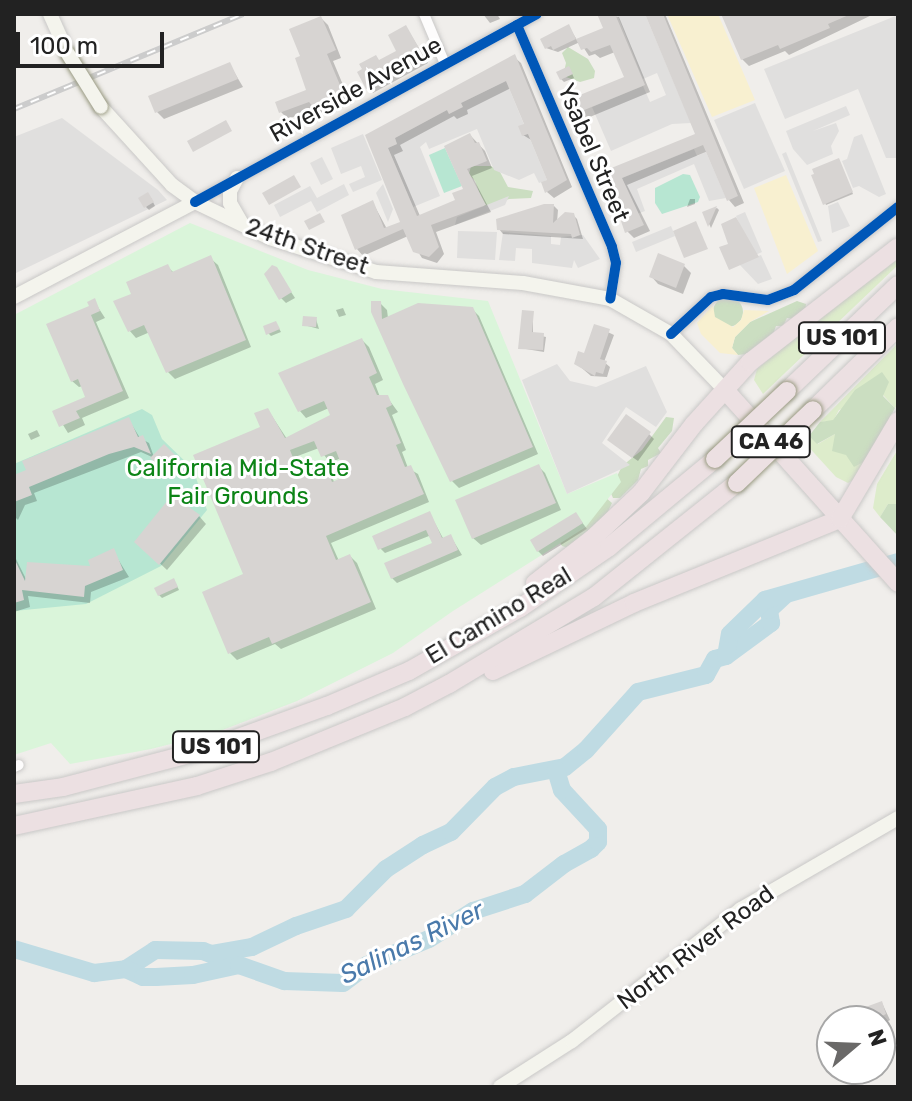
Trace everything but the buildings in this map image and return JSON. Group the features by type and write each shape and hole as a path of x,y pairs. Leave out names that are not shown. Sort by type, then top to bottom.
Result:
{"highway":[{"path":"409,671 542,579 592,539 641,493 750,362 898,247"},
{"name":"El Camino Real","path":"14,794 63,787 208,749 327,706 409,671 520,608 609,547 715,459 898,285"},
{"name":"El Camino Real","path":"14,826 197,786 271,762 405,707 462,677 594,597 737,483 898,327"},
{"name":"CA 46","path":"725,390 898,583"},
{"path":"405,707 478,678 690,579 840,519 898,422"}],"main road":[{"name":"24th Street","path":"50,14 68,54 101,107 151,165 195,202 243,226 325,258 376,272 523,283 610,299 671,334 725,390"},
{"path":"237,178 230,191 230,203 243,226"},
{"name":"Riverside Avenue","path":"14,297 195,202"},
{"name":"North River Road","path":"500,1087 572,1041 741,909 898,818"}],"street":[{"path":"424,14 445,64"},
{"name":"Riverside Avenue","path":"195,202 537,14"},
{"name":"Ysabel Street","path":"517,25 612,247 616,263 610,299"},
{"path":"671,334 711,297 723,294 768,300 794,290 898,207"}],"green space":[{"path":"568,47 588,59 595,71 594,78 580,82 563,76 566,63 562,53"},
{"path":"445,148 462,186 444,193 429,155"},
{"path":"471,166 491,166 500,172 508,187 533,191 531,198 509,199 485,208 475,181 469,174"},
{"path":"683,174 690,175 700,197 698,202 662,214 655,203 655,188"},
{"name":"California Mid-State Fair Grounds","path":"190,223 308,270 382,289 488,301 567,494 617,473 621,482 586,527 393,653 297,701 215,733 151,749 70,764 51,743 14,755 14,315"},
{"path":"898,253 898,265 763,394 754,380 757,369"},
{"path":"728,297 734,298 742,306 742,318 734,326 728,327 722,326 714,318 713,312 714,306 722,298"},
{"path":"797,301 806,304 805,311 795,319 787,318 783,326 776,326 772,337 746,354 738,355 732,348 735,337 750,322"},
{"path":"898,343 898,403 895,408 883,395 839,410 833,421 820,422"},
{"path":"882,372 889,382 883,396 895,408 867,460 854,467 846,455 832,451 835,434 817,444 809,436 820,422 833,420 855,390"},
{"path":"142,409 152,415 162,439 193,469 207,510 161,566 86,604 14,611 14,464"},
{"path":"666,417 674,418 672,431 658,448 661,453 648,460 648,466 641,469 638,480 620,498 613,498 610,491 622,466 642,450"},
{"path":"835,434 846,455 867,460 855,479 848,483 836,477 805,443 809,436 818,444"},
{"path":"898,449 898,504 888,504 880,517 873,508 877,484"},
{"path":"605,497 612,503 604,520 583,539 576,540 568,548 562,546 558,539"},
{"path":"888,504 898,504 898,536 880,517"}],"sand":[{"path":"667,14 718,14 755,100 712,117"},
{"path":"786,175 818,251 787,274 754,188"},
{"path":"713,305 715,317 733,327 741,320 744,310 769,311 750,322 735,337 732,348 738,355 720,353 701,334 697,323"}],"shaded area":[{"path":"617,14 645,14 691,123 672,124 611,151 592,107 643,86 650,102 666,95 657,73 643,79"},
{"path":"898,15 898,158 886,158 858,89 785,119 764,69"},
{"path":"506,81 547,180 539,183 534,173 519,180 494,170 477,129 429,149 426,142 420,147 440,196 413,207 388,148 397,144 395,138 447,110 449,114 462,106 461,103"},
{"path":"755,103 785,171 744,189 714,120"},
{"path":"846,106 850,115 813,131 836,123 839,131 831,146 833,154 807,165 793,149 786,131"},
{"path":"62,118 167,200 14,274 14,137"},
{"path":"363,134 382,180 353,192 349,184 365,177 361,166 341,174 331,148"},
{"path":"862,134 886,194 879,197 859,186 853,188 842,161 847,159 854,137"},
{"path":"694,149 697,156 706,152 726,198 709,201 694,164 637,189 645,211 637,214 622,178"},
{"path":"786,152 822,241 818,242 782,154"},
{"path":"322,157 333,179 321,185 310,163"},
{"path":"344,184 349,195 317,212 311,201 280,217 274,205 310,186 317,198"},
{"path":"383,184 393,209 388,222 376,193"},
{"path":"509,196 505,205 455,225 457,217"},
{"path":"838,202 850,226 832,233 828,206"},
{"path":"745,212 762,252 753,256 736,216"},
{"path":"671,226 675,236 636,252 632,242"},
{"path":"458,231 497,232 495,260 457,258"},
{"path":"503,232 551,236 551,244 560,245 561,237 583,235 600,259 578,268 574,260 572,268 532,263 532,249 516,248 515,261 499,260"},
{"path":"761,255 772,279 758,284 739,264"},
{"path":"557,364 570,381 596,387 646,366 667,412 656,427 626,407 602,443 630,465 567,494 522,380"}],"waterway":[{"name":"Salinas River","path":"14,949 94,973 126,969 155,950 203,951 211,954 252,947 296,926 346,909 386,869 423,845 451,832 495,787 514,777 565,767 586,750 638,692 706,675 715,659 726,656 730,634 765,600 898,562"},
{"path":"726,656 771,623 769,610 784,596"},
{"name":"Salinas River","path":"126,969 143,977 156,977 193,975 239,965 284,981 343,983 367,965 429,939 473,911 525,894 564,864 591,849 598,842 598,829 562,790 556,770"}],"railway":[{"path":"14,109 243,14"}],"cycle path":[{"path":"195,202 537,14"},
{"path":"517,25 612,247 616,263 610,299"},
{"path":"671,334 711,297 723,294 768,300 794,290 898,207"}]}
